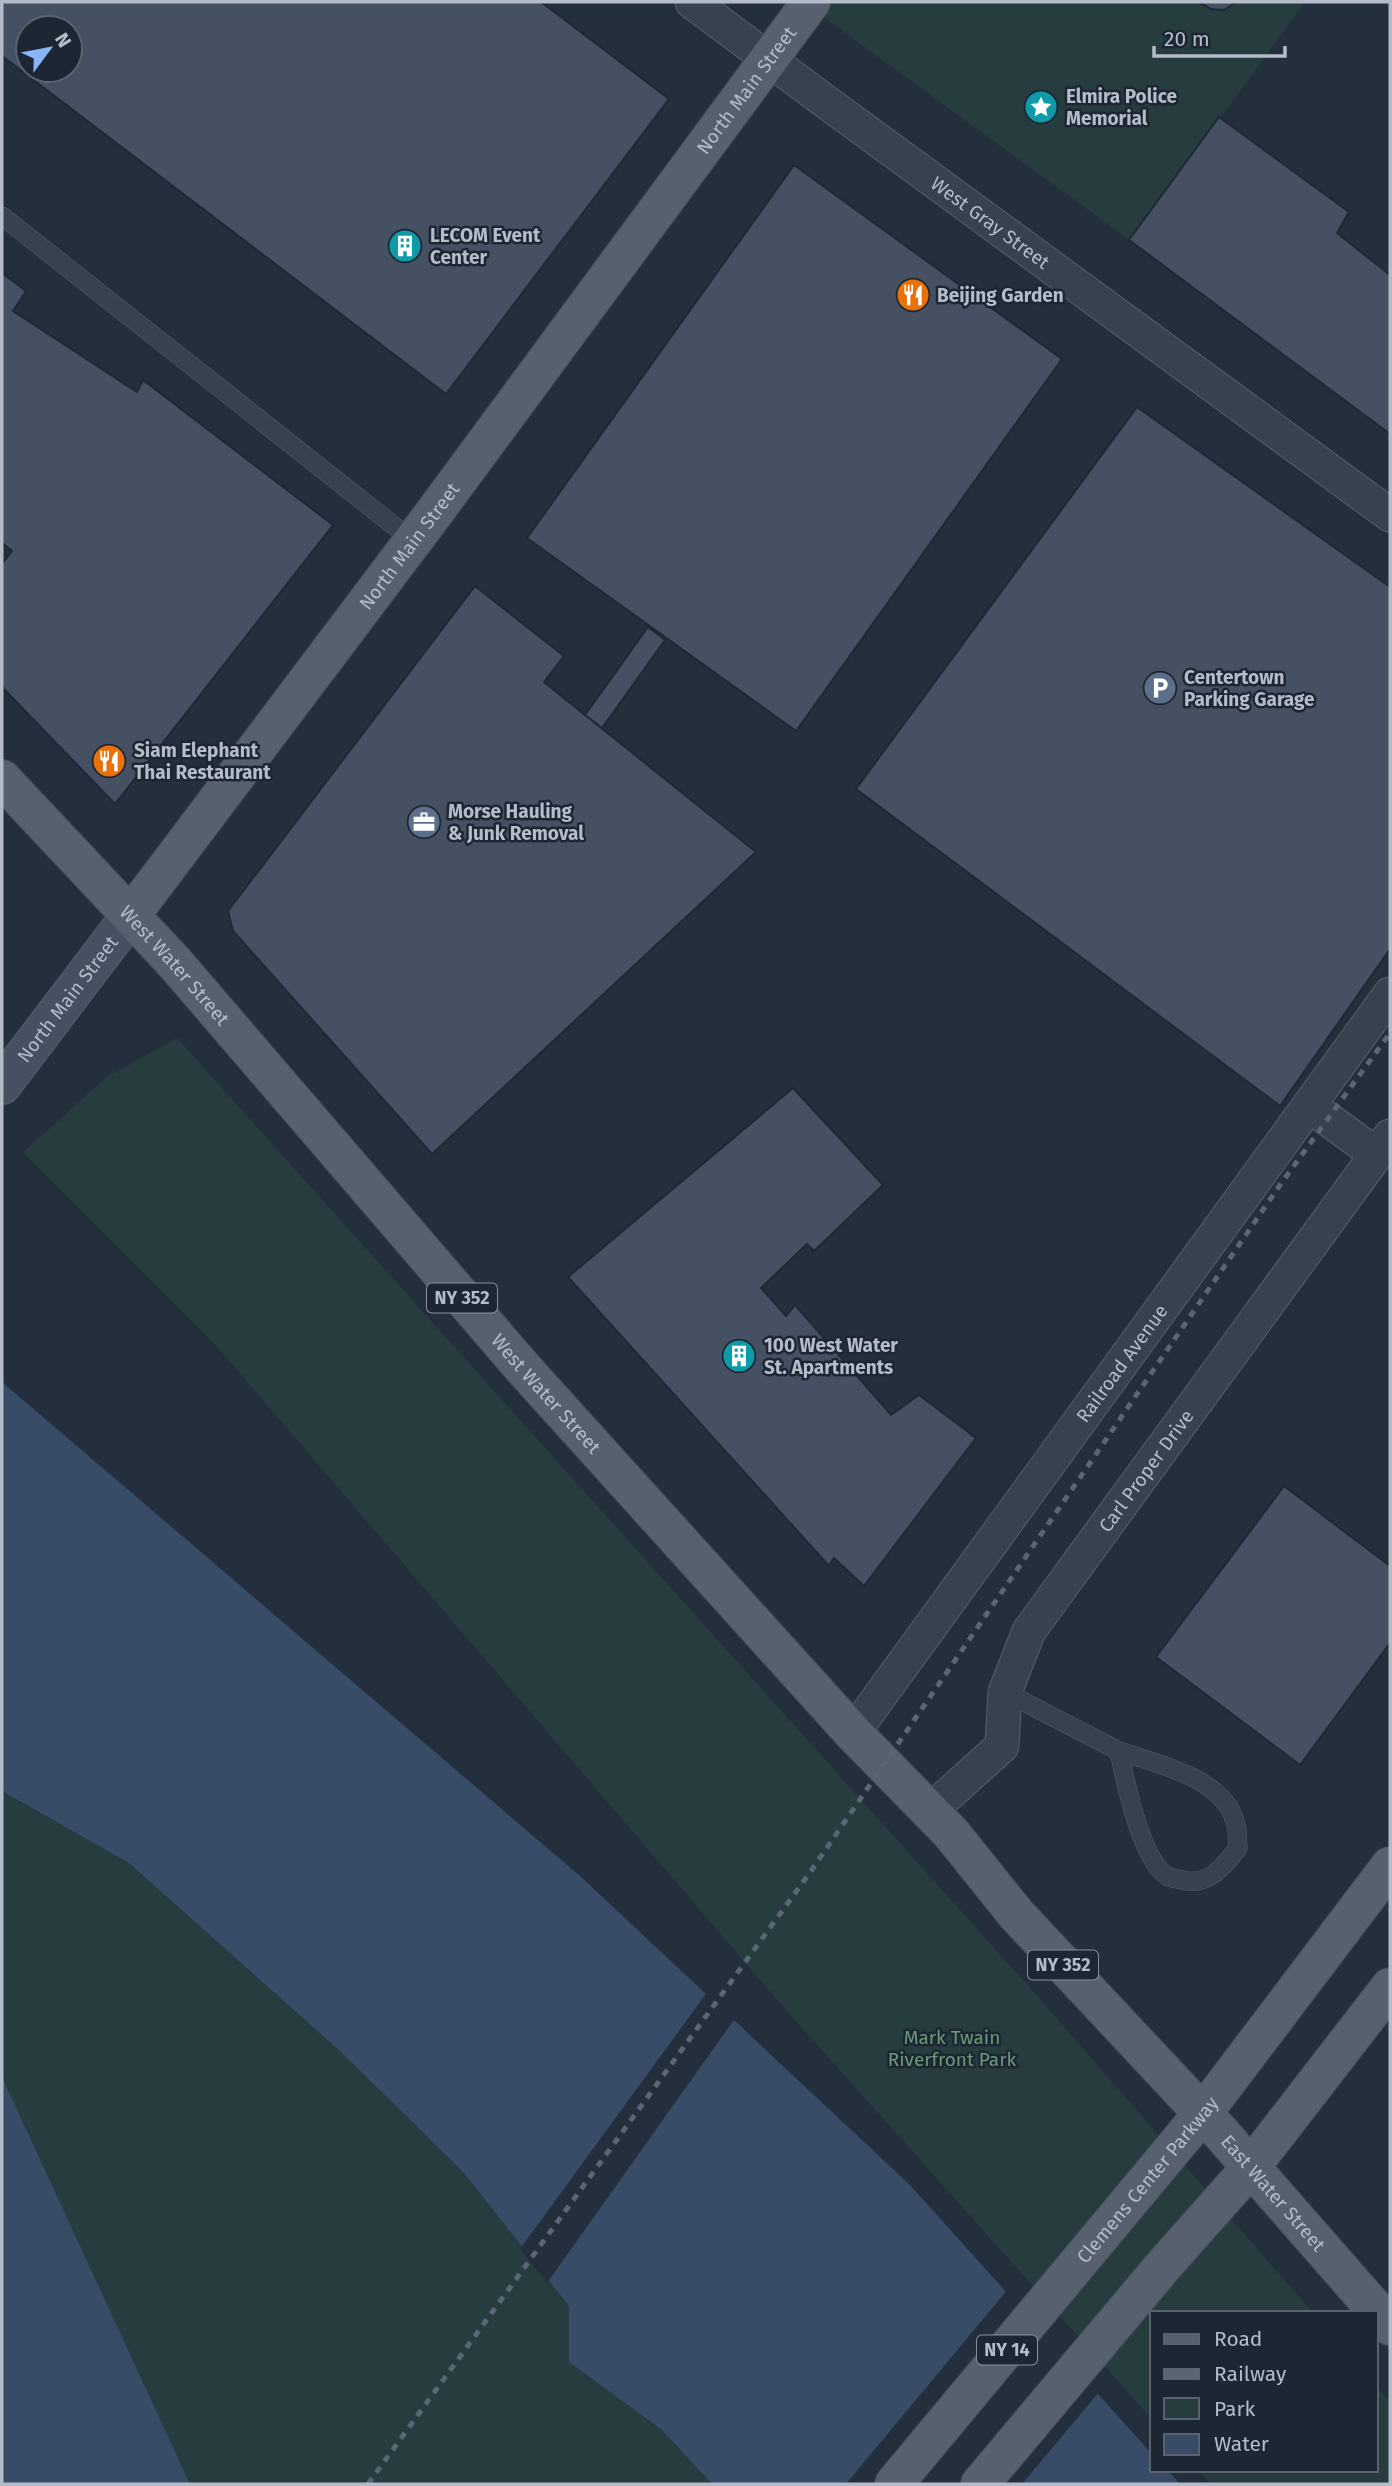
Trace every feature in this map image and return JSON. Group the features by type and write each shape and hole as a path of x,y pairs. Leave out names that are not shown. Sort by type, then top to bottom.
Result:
{"main road":[{"name":"North Main Street","path":"11,1075 811,2"},
{"name":"West Water Street","path":"2,779 174,962 522,1367 853,1733 930,1811"},
{"name":"East Water Street","path":"930,1811 1016,1914 1203,2113 1377,2311"},
{"name":"Clemens Center Parkway","path":"894,2484 1203,2113 1390,1866"},
{"path":"979,2484 1164,2265 1251,2167 1390,1987"},
{"name":"East Water Street","path":"1378,2312 1390,2326"}],"street":[{"name":"West Gray Street","path":"692,2 1390,515"},
{"name":"Railroad Avenue","path":"853,1733 1390,994"},
{"path":"1310,1106 1383,1145"},
{"name":"Carl Proper Drive","path":"930,1811 1002,1746 1005,1692 1029,1632 1383,1145"}],"lane":[{"path":"2,216 412,540"},
{"path":"1005,1692 1119,1751 1190,1775 1218,1793 1235,1820 1238,1848 1220,1872 1192,1883 1166,1875 1153,1859 1130,1804 1119,1751"}],"green space":[{"path":"803,2 1305,2 1131,241"},
{"name":"Mark Twain Riverfront Park","path":"177,1038 1032,1990 1311,2311 1150,2311 1150,2417 778,2001 214,1343 23,1152 107,1077"},
{"path":"2,1791 129,1863 342,2053 464,2173 570,2306 569,2362 662,2430 712,2484 190,2484 2,2077"},
{"path":"1378,2388 1390,2402 1390,2484 1211,2484 1200,2472 1378,2472"}],"water":[{"path":"2,1382 580,1876 909,2184 1150,2452 1150,2472 1169,2472 1180,2484 712,2484 662,2430 569,2362 569,2306 464,2173 342,2053 129,1863 2,1791"},
{"path":"2,2077 190,2484 2,2484"}],"pier":[{"path":"708,1991 736,2017 547,2283 520,2249"},
{"path":"1008,2289 1100,2391 1022,2484 846,2484"}],"building":[{"name":"LECOM Event Center","path":"2,2 541,2 669,99 446,394 39,84 84,84 84,14 14,14 14,65 2,56"},
{"path":"1199,2 1236,2 1224,10 1211,9"},
{"path":"1219,117 1349,212 1337,233 1390,275 1390,434 1129,240"},
{"path":"794,165 1062,359 796,731 527,538"},
{"path":"2,273 26,291 13,311 137,392 143,380 333,525 115,804 2,687 2,564 12,551 2,543"},
{"name":"Centertown Parking Garage","path":"1137,407 1390,587 1390,949 1280,1106 856,789"},
{"path":"475,586 564,656 544,682 756,852 432,1154 233,931 228,911"},
{"path":"648,627 665,640 602,728 585,715"},
{"name":"100 West Water St. Apartments","path":"793,1088 883,1185 814,1251 807,1244 761,1288 786,1316 795,1305 891,1415 919,1395 976,1438 864,1586 834,1558 829,1566 568,1277"},
{"path":"1284,1486 1390,1566 1390,1643 1300,1765 1156,1657"}],"railway":[{"path":"368,2484 811,1871 1280,1185 1390,1033"}],"place":[{"name":"Elmira Police Memorial","path":"1041,107"},
{"name":"LECOM Event Center","path":"405,246"},
{"name":"Beijing Garden","path":"913,295"},
{"name":"Centertown Parking Garage","path":"1160,688"},
{"name":"Siam Elephant Thai Restaurant","path":"109,761"},
{"name":"Morse Hauling & Junk Removal","path":"424,822"},
{"name":"100 West Water St. Apartments","path":"739,1356"}]}
